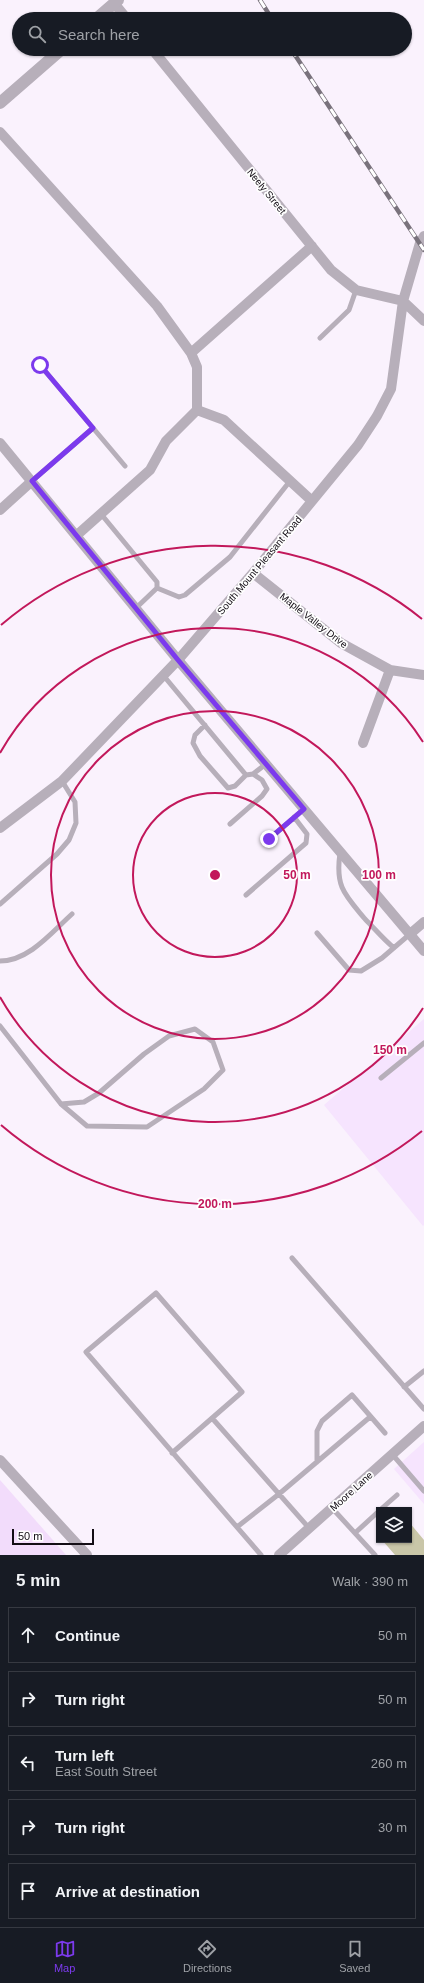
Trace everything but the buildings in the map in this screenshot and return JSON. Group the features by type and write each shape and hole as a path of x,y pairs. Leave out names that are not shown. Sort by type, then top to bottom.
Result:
{"street":[{"path":"104,12 116,1 123,12"},
{"path":"0,103 54,56"},
{"name":"Neely Street","path":"158,56 331,270 356,290 403,301"},
{"path":"0,132 157,306 191,353 197,367 197,410 166,441 150,470 77,535"},
{"name":"South Mount Pleasant Road","path":"0,828 62,781 178,660 253,573 358,445 377,416 391,389 403,301 422,240"},
{"path":"191,353 312,246"},
{"path":"403,301 424,321"},
{"path":"197,410 224,420 312,501"},
{"path":"0,443 178,660 424,951"},
{"path":"0,510 32,481"},
{"name":"Maple Valley Drive","path":"253,573 340,643 390,670 424,675"},
{"path":"363,743 390,670"},
{"path":"410,934 424,922"},
{"name":"Moore Lane","path":"279,1555 424,1426"},
{"path":"0,1460 87,1555"}],"lane":[{"path":"320,338 349,310 356,290"},
{"path":"40,365 125,466"},
{"path":"32,481 93,428"},
{"path":"157,588 179,597 185,595 230,556 290,481"},
{"path":"101,514 157,582 157,588 136,608"},
{"path":"163,676 246,775"},
{"path":"205,725 195,735 193,743 200,756 228,788 235,786 246,775 253,774 266,764"},
{"path":"230,824 262,796 267,789 262,780 253,774"},
{"path":"0,904 57,854 69,840 76,822 75,802 62,781"},
{"path":"269,839 304,809"},
{"path":"246,895 306,843 307,834 294,817"},
{"path":"341,852 338,874 344,895 381,937 394,948"},
{"path":"0,961 11,961 30,951 72,914"},
{"path":"317,933 349,970 361,971 382,958 410,934"},
{"path":"0,1026 61,1104 87,1126 147,1127 204,1089 222,1070 213,1042 195,1029 170,1036 144,1054 94,1096 84,1102 61,1104"},
{"path":"381,1078 424,1043"},
{"path":"292,1258 424,1409"},
{"path":"172,1453 242,1392 156,1293 86,1352 172,1453 261,1555"},
{"path":"404,1387 424,1371"},
{"path":"317,1462 317,1431 322,1421 352,1395 385,1433"},
{"path":"237,1527 279,1494 370,1417"},
{"path":"212,1418 309,1528"},
{"path":"392,1454 424,1491"},
{"path":"384,1507 397,1495"},
{"path":"332,1508 375,1555"},
{"path":"355,1533 376,1515"}],"shaded area":[{"path":"424,1019 424,1225 423,1226 324,1105"},
{"path":"424,1442 424,1504 394,1469"},
{"path":"0,1480 66,1555 0,1555"}],"railway":[{"path":"260,0 268,12"},
{"path":"296,56 424,250"}],"route":[{"path":"40,365 93,428 32,481 178,660 304,809 269,839"}]}
